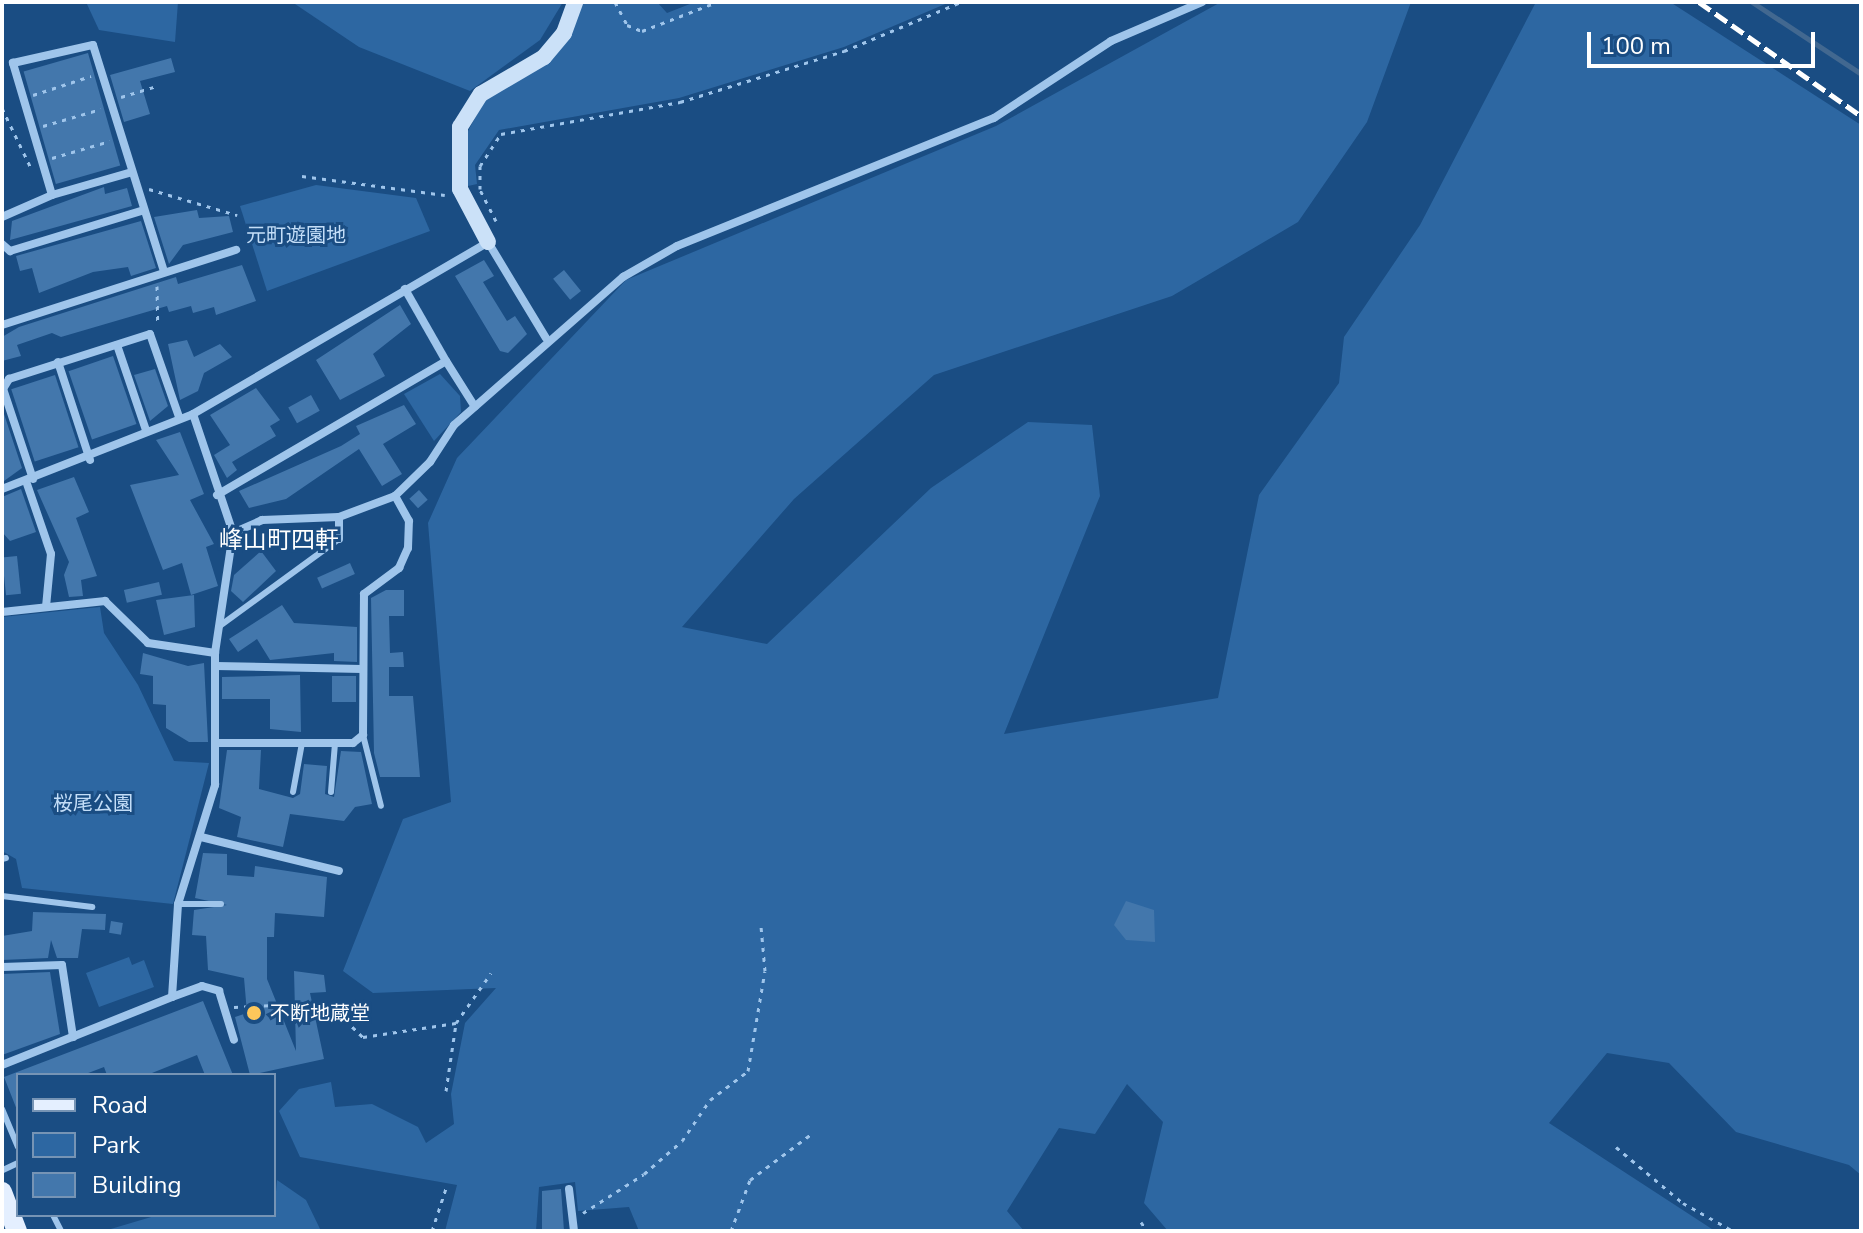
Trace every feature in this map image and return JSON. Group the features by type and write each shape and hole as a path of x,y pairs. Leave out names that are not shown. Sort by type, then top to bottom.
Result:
{"main road":[{"path":"4,1206 17,1231"}],"street":[{"path":"546,338 466,200 455,157 460,127 481,94 544,57 564,33 575,2"},
{"path":"233,533 262,520 339,517 395,496 475,407 546,338 623,277 677,246 913,157 994,118 1111,41 1202,2"},
{"path":"48,196 13,63 93,45 104,72 164,271"},
{"path":"2,217 48,196 132,172"},
{"path":"2,244 10,251 144,210"},
{"path":"2,489 90,460 146,430 193,414 488,242"},
{"path":"2,325 236,250"},
{"path":"405,289 475,407"},
{"path":"46,607 51,554 3,389 9,379 150,334 179,417"},
{"path":"117,345 146,430"},
{"path":"217,495 446,361"},
{"path":"58,362 90,460"},
{"path":"172,997 178,904 215,785 215,653 233,533 217,495 193,414"},
{"path":"215,743 335,743 363,735 364,594 399,568 408,548 409,521 395,496"},
{"path":"339,517 339,539"},
{"path":"2,612 105,601 148,643 215,653"},
{"path":"216,666 362,669"},
{"path":"201,837 339,871"},
{"path":"2,967 62,965 73,1037"},
{"path":"2,1065 202,986 219,991 234,1040"},
{"path":"569,1189 574,1231"}],"lane":[{"path":"221,625 339,539"},
{"path":"363,735 381,806"},
{"path":"293,792 302,743"},
{"path":"331,792 335,743"},
{"path":"2,896 92,907"},
{"path":"178,904 221,904"},
{"path":"2,1109 16,1142"}],"path":[{"path":"615,2 627,25 642,31 717,2"},
{"path":"488,242 497,231 480,166 501,134 680,102 844,51 961,2"},
{"path":"22,99 104,72"},
{"path":"32,130 156,86"},
{"path":"2,108 48,196"},
{"path":"41,162 122,137"},
{"path":"302,176 466,200"},
{"path":"138,190 237,215"},
{"path":"150,334 160,322 154,274"},
{"path":"572,1217 605,1204 644,1174 682,1141 710,1100 748,1071 765,971 761,926"},
{"path":"446,1091 456,1023 491,973"},
{"path":"224,1007 313,1003 338,1013 363,1037 456,1023"},
{"path":"731,1231 750,1180 810,1135"},
{"path":"1616,1147 1683,1203 1733,1231"},
{"path":"432,1231 447,1185"},
{"path":"1141,1222 1147,1231"}],"green space":[{"path":"86,2 178,2 175,42 99,30"},
{"path":"292,2 563,2 540,40 470,91 359,47"},
{"path":"582,2 657,2 667,13 695,2 950,2 844,47 679,98 499,130 475,165 477,184 468,186 468,131 486,98 546,64 569,39"},
{"path":"1221,2 1411,2 1367,122 1298,222 1172,296 934,375 794,499 682,627 767,644 931,488 1028,422 1092,425 1100,496 1004,734 1218,698 1259,495 1339,383 1344,337 1420,225 1536,2 1670,2 1861,125 1861,1175 1849,1165 1736,1132 1669,1063 1607,1053 1549,1123 1715,1231 1168,1231 1144,1203 1163,1122 1127,1084 1095,1134 1059,1128 1007,1211 1024,1231 639,1231 629,1207 578,1211 575,1182 539,1187 536,1231 445,1231 457,1185 300,1157 279,1111 299,1089 331,1082 335,1107 372,1104 418,1127 426,1143 454,1124 451,1094 465,1023 496,988 373,993 343,971 403,819 451,802 428,523 457,458 626,280 996,126"},
{"name":"元町遊園地","path":"316,185 416,198 430,231 267,291 240,206"},
{"path":"440,374 460,396 461,412 434,441 404,394"},
{"name":"桜尾公園","path":"100,607 104,633 138,685 174,761 209,763 173,904 22,888 16,859 2,851 2,617"},
{"path":"129,957 132,965 144,960 154,987 99,1007 86,973"},
{"path":"277,1180 306,1200 321,1231 104,1231 151,1217 276,1217"}],"building":[{"path":"88,53 120,165 56,184 24,71"},
{"path":"171,58 175,72 140,81 150,114 124,122 110,75"},
{"path":"104,187 105,194 127,188 132,206 10,240 12,221"},
{"path":"197,210 199,218 229,216 233,232 183,245 169,264 154,217"},
{"path":"141,221 156,268 131,276 128,267 93,272 39,293 32,268 20,271 16,256"},
{"path":"484,260 494,276 483,282 507,321 515,316 527,334 508,353 500,351 455,276"},
{"path":"242,265 256,301 216,315 214,307 193,313 191,306 169,312 167,306 61,337 52,333 17,345 21,356 2,361 2,337 19,327 176,277 178,284"},
{"path":"564,270 581,291 570,300 553,279"},
{"path":"400,305 411,324 373,354 385,376 340,400 316,360"},
{"path":"187,340 194,357 220,344 232,357 204,373 198,391 180,400 168,344"},
{"path":"113,356 136,424 92,439 69,371"},
{"path":"155,369 168,406 150,421 134,375"},
{"path":"55,375 78,447 35,461 11,389"},
{"path":"256,388 280,420 270,426 276,436 232,462 237,470 227,478 214,455 230,445 210,415"},
{"path":"311,395 320,411 297,423 288,408"},
{"path":"404,405 416,424 383,444 402,474 382,486 359,449 286,499 249,508 239,491 341,446 360,434 356,426"},
{"path":"2,408 22,468 4,481 2,473"},
{"path":"180,432 204,494 190,500 214,544 206,547 218,586 191,595 182,563 163,570 130,485 179,475 156,440"},
{"path":"74,477 89,512 76,518 97,576 81,580 83,596 69,597 64,575 69,562 37,490"},
{"path":"21,489 36,532 10,541 2,532 2,497"},
{"path":"419,490 428,500 418,508 409,499"},
{"path":"261,551 276,571 243,602 231,591 234,575"},
{"path":"17,556 21,594 6,595 2,558"},
{"path":"350,563 355,574 322,589 317,578"},
{"path":"159,582 162,595 127,603 124,590"},
{"path":"386,590 404,590 404,616 389,616 390,653 403,652 404,667 389,667 389,696 413,696 420,777 380,777 374,753 371,598"},
{"path":"194,595 195,627 164,635 156,600"},
{"path":"282,605 294,623 357,627 357,662 334,661 334,653 270,660 257,639 238,652 229,639"},
{"path":"143,653 188,666 204,663 208,742 189,742 166,728 166,705 153,704 153,676 140,674"},
{"path":"300,675 301,732 270,729 270,699 222,699 222,677"},
{"path":"332,676 356,676 356,702 332,702"},
{"path":"227,750 261,750 259,789 293,798 300,794 304,764 327,766 325,794 334,797 341,751 361,752 372,804 355,807 344,821 290,814 283,847 237,837 241,817 219,808"},
{"path":"203,853 227,854 227,875 254,877 255,866 327,877 324,917 275,913 274,937 267,937 267,979 296,1051 294,971 324,975 326,992 310,993 324,1059 249,1073 235,1017 247,1013 244,978 208,970 206,936 192,935 194,910 227,905 195,898"},
{"path":"1126,901 1154,910 1155,942 1126,940 1114,925"},
{"path":"33,912 106,914 105,930 82,929 78,958 57,958 51,940 48,958 2,960 2,936 32,931"},
{"path":"111,921 123,923 121,935 109,933"},
{"path":"50,972 60,1034 2,1055 2,974"},
{"path":"203,1001 232,1073 204,1073 197,1055 152,1073 106,1073 104,1067 88,1073 16,1073 16,1107 4,1077"},
{"path":"561,1189 564,1231 542,1231 542,1191"}],"waterway":[{"path":"1752,2 1861,74"}],"railway":[{"path":"1699,2 1861,116"}],"place":[{"name":"不断地蔵堂","path":"254,1013"}],"district":[{"name":"峰山町四軒","path":"279,541"}]}
